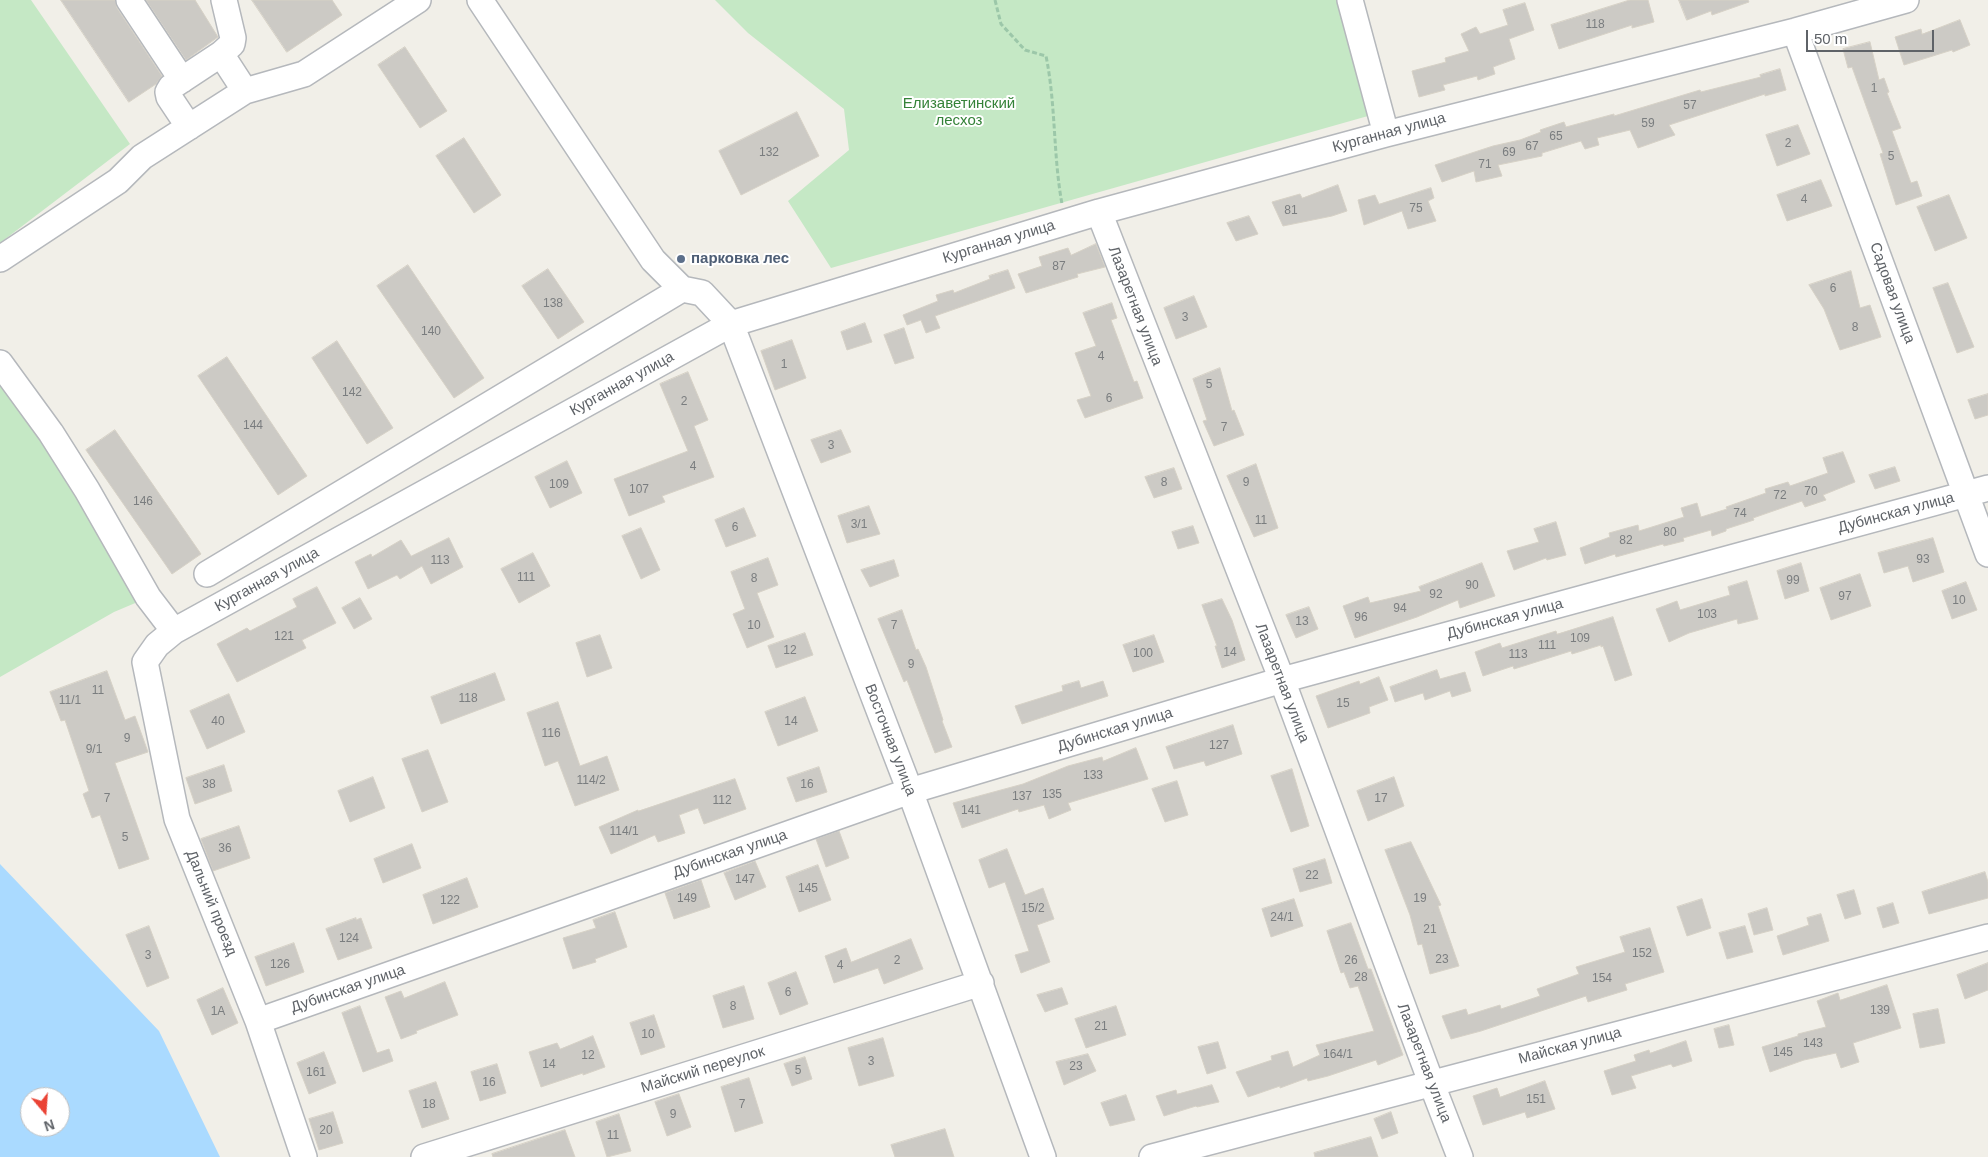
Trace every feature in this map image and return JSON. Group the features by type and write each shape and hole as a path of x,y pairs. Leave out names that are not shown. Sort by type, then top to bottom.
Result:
{"street":[{"path":"129,0 182,80"},
{"path":"189,127 169,97 168,92 171,87 221,54 232,44 224,0"},
{"path":"0,259 118,181 142,157 245,91 304,74 418,0"},
{"path":"480,0 653,260 682,288 702,293 731,324"},
{"path":"1350,0 1386,134"},
{"name":"Курганная улица","path":"165,638 731,324 1099,212 1386,134 1795,31 1906,0"},
{"name":"Садовая улица","path":"1795,31 1977,490 1988,554"},
{"path":"221,54 245,91"},
{"name":"Лазаретная улица","path":"1099,212 1282,680 1460,1157"},
{"path":"207,574 682,288"},
{"name":"Восточная улица","path":"731,324 910,791 1043,1157"},
{"path":"0,363 51,433 87,490 148,597 165,638"},
{"name":"Дубинская улица","path":"258,1021 910,791 1282,680 1977,490"},
{"name":"Дальний проезд","path":"165,638 145,662 177,819 258,1021 304,1157"},
{"name":"Майская улица","path":"1152,1157 1431,1082 1988,937"},
{"name":"Майский переулок","path":"424,1157 981,984"}],"path":[{"path":"995,0 1001,24 1024,50 1046,56 1050,74 1057,177 1065,222"}],"green space":[{"path":"0,0 31,0 130,144 0,243"},
{"name":"Елизаветинский лесхоз","path":"715,0 1339,0 1368,116 831,268 788,201 849,150 844,109 748,33"},
{"path":"0,386 80,472 159,593 114,612 0,677"}],"water":[{"path":"0,864 159,1031 220,1157 0,1157"}],"building":[{"path":"61,0 115,0 117,8 162,76 156,84 129,102"},
{"path":"146,0 195,0 218,37 186,60"},
{"path":"252,0 332,0 342,15 287,52"},
{"path":"1630,0 1648,0 1654,22 1632,28 1632,25 1559,49 1551,25"},
{"path":"1679,0 1748,0 1749,2 1712,15 1711,11 1687,20"},
{"path":"1525,3 1534,30 1509,39 1515,59 1493,67 1495,74 1478,80 1477,76 1443,85 1445,90 1419,97 1412,71 1446,62 1445,58 1469,51 1461,34 1476,27 1480,34 1508,25 1503,10"},
{"path":"1960,20 1970,45 1953,52 1952,50 1904,65 1895,37 1921,29 1922,34"},
{"path":"1870,42 1879,80 1884,78 1889,92 1887,93 1901,128 1892,131 1911,183 1917,181 1922,196 1896,205 1880,154 1883,153 1852,67 1848,68 1843,49"},
{"path":"405,47 447,111 420,128 378,65"},
{"path":"1780,69 1786,90 1765,96 1765,94 1669,125 1675,135 1638,148 1630,130 1597,138 1599,145 1585,149 1581,141 1542,153 1542,156 1498,165 1502,176 1476,182 1474,171 1442,182 1435,165 1493,146 1520,140 1541,132 1540,130 1564,122 1566,127 1614,114 1614,116 1700,90 1701,92 1761,77 1760,75"},
{"path":"797,112 819,156 741,195 719,151"},
{"path":"1798,125 1810,154 1777,166 1766,135"},
{"path":"464,138 501,195 474,213 436,156"},
{"path":"1821,180 1832,206 1787,221 1777,195"},
{"path":"1338,185 1347,211 1283,226 1272,202 1300,194 1302,198"},
{"path":"1431,188 1434,198 1428,201 1436,221 1408,229 1402,211 1364,225 1358,200 1375,195 1379,204"},
{"path":"1949,195 1967,238 1935,251 1917,207"},
{"path":"1249,216 1258,234 1236,241 1227,223"},
{"path":"1096,244 1105,267 1077,274 1078,277 1026,293 1018,274 1042,266 1039,257 1068,248 1071,255"},
{"path":"408,265 484,378 454,398 377,286"},
{"path":"548,269 584,322 558,339 522,286"},
{"path":"1008,270 1015,288 935,316 940,328 926,333 921,320 907,325 903,315 938,301 936,295 953,290 954,293 990,279 989,276"},
{"path":"1851,271 1860,308 1870,305 1881,337 1840,350 1824,309 1809,285"},
{"path":"1948,283 1974,347 1957,353 1933,288"},
{"path":"1194,296 1207,327 1176,339 1164,308"},
{"path":"1112,303 1117,318 1111,320 1134,382 1137,381 1143,398 1085,418 1077,400 1091,396 1075,353 1096,346 1083,313"},
{"path":"865,323 872,342 847,350 841,332"},
{"path":"904,328 914,358 895,364 884,335"},
{"path":"792,340 806,378 775,390 761,351"},
{"path":"337,341 393,428 367,444 312,358"},
{"path":"227,357 307,476 278,495 198,376"},
{"path":"1220,368 1232,411 1234,410 1244,435 1214,446 1203,421 1207,420 1193,379"},
{"path":"688,372 708,420 694,426 714,477 662,496 665,502 629,516 614,479 688,451 660,384"},
{"path":"1988,394 1988,415 1975,419 1968,400"},
{"path":"115,430 201,554 172,574 86,450"},
{"path":"841,430 851,452 821,463 811,440"},
{"path":"1843,452 1855,482 1823,495 1826,500 1805,507 1802,501 1753,518 1754,520 1726,529 1726,531 1712,536 1711,530 1683,538 1684,541 1664,546 1663,544 1616,557 1615,554 1585,564 1580,548 1610,537 1609,533 1638,525 1639,531 1684,517 1681,508 1697,503 1701,517 1727,509 1726,507 1766,493 1765,489 1788,482 1790,486 1828,473 1823,458"},
{"path":"567,461 582,493 550,508 535,477"},
{"path":"1256,464 1278,528 1254,537 1227,476"},
{"path":"1895,467 1900,481 1875,489 1869,475"},
{"path":"1174,468 1182,489 1154,498 1145,477"},
{"path":"869,506 880,534 847,543 838,516"},
{"path":"744,508 756,536 726,547 715,520"},
{"path":"1556,522 1566,555 1547,560 1546,558 1514,570 1507,551 1539,542 1534,529"},
{"path":"1193,526 1199,543 1178,549 1172,532"},
{"path":"641,528 660,570 641,579 622,536"},
{"path":"449,538 463,567 431,584 422,566 400,579 397,575 368,589 355,562 371,554 372,557 401,540 411,556"},
{"path":"1933,538 1944,572 1913,582 1908,566 1884,573 1878,553"},
{"path":"533,553 550,586 519,603 501,569"},
{"path":"768,558 778,585 757,593 774,637 747,648 733,614 745,609 731,572"},
{"path":"894,560 899,576 870,587 861,570"},
{"path":"1482,563 1495,596 1460,608 1458,600 1417,617 1355,638 1343,606 1368,597 1370,603 1421,591 1419,587"},
{"path":"1801,563 1809,591 1785,599 1777,571"},
{"path":"1860,574 1871,606 1831,620 1820,588"},
{"path":"1747,581 1758,619 1738,624 1737,619 1689,633 1669,642 1656,609 1677,601 1680,610 1730,595 1728,587"},
{"path":"1966,582 1977,610 1952,619 1942,591"},
{"path":"317,587 336,623 302,640 306,648 237,682 217,644 247,628 250,631 297,607 293,599"},
{"path":"360,598 372,619 354,629 342,608"},
{"path":"1222,599 1232,620 1245,660 1222,668 1215,646 1217,646 1202,605"},
{"path":"1309,607 1318,629 1296,638 1286,615"},
{"path":"902,610 916,650 918,649 926,667 952,747 935,753 907,680 904,682 878,619"},
{"path":"1613,617 1632,675 1615,681 1603,646 1601,647 1601,645 1572,654 1571,651 1514,669 1513,666 1483,676 1475,652 1500,643 1502,648 1556,631 1557,634"},
{"path":"805,633 813,655 776,668 768,646"},
{"path":"600,635 612,668 587,677 576,643"},
{"path":"1154,635 1164,662 1133,672 1123,645"},
{"path":"1437,670 1440,679 1465,672 1471,691 1452,697 1450,691 1425,700 1423,693 1395,702 1390,687"},
{"path":"107,671 125,720 135,716 148,752 115,763 149,859 119,869 100,815 92,818 83,794 89,791 65,720 61,721 50,692"},
{"path":"495,673 505,700 441,724 431,697"},
{"path":"1379,677 1388,700 1369,707 1370,713 1328,728 1316,696 1359,681 1360,684"},
{"path":"1079,681 1081,688 1103,681 1108,696 1022,724 1015,706 1063,691 1062,686"},
{"path":"229,694 245,732 207,749 190,711"},
{"path":"805,697 818,731 778,746 765,712"},
{"path":"558,702 580,766 607,756 619,790 575,806 558,761 545,766 527,713"},
{"path":"1233,725 1242,754 1206,766 1204,761 1174,769 1166,747"},
{"path":"1136,748 1148,779 1068,803 1071,810 1049,819 1044,805 1019,812 1018,809 962,828 953,803 1023,784 1068,766 1102,757 1103,761"},
{"path":"428,750 448,802 422,812 402,759"},
{"path":"224,765 232,791 195,804 186,778"},
{"path":"819,767 827,792 796,802 787,778"},
{"path":"1292,769 1309,826 1291,832 1271,776"},
{"path":"373,777 385,808 350,822 338,791"},
{"path":"1394,777 1404,806 1368,821 1357,791"},
{"path":"735,779 746,809 704,824 698,808 679,815 685,833 658,842 655,835 611,854 599,827 638,810"},
{"path":"1177,781 1188,815 1165,822 1152,789"},
{"path":"239,826 250,858 213,871 201,839"},
{"path":"839,831 849,858 826,867 816,839"},
{"path":"1411,842 1441,905 1438,906 1459,966 1430,974 1422,944 1418,945 1410,915 1385,850"},
{"path":"412,844 421,868 383,883 374,859"},
{"path":"1007,849 1025,895 1043,888 1054,919 1037,925 1050,962 1021,973 1015,955 1029,951 1005,882 989,888 979,860"},
{"path":"1325,859 1332,883 1300,892 1293,869"},
{"path":"755,861 766,887 735,900 724,873"},
{"path":"818,865 831,900 799,912 786,877"},
{"path":"1985,872 1988,882 1988,898 1929,914 1922,892"},
{"path":"467,878 478,907 433,924 423,895"},
{"path":"701,880 710,907 674,919 665,893"},
{"path":"1854,890 1861,914 1845,919 1837,895"},
{"path":"1294,899 1303,926 1271,937 1262,909"},
{"path":"1702,899 1711,928 1687,936 1677,907"},
{"path":"1893,903 1899,923 1883,928 1877,908"},
{"path":"1767,908 1773,930 1754,935 1748,914"},
{"path":"615,912 627,947 595,959 596,962 573,969 563,938 596,928 593,920"},
{"path":"1821,914 1829,941 1783,955 1777,936 1809,925 1807,918"},
{"path":"356,918 356,920 361,918 372,948 338,960 326,929"},
{"path":"1351,923 1368,969 1371,969 1403,1055 1378,1065 1376,1060 1328,1076 1308,1081 1307,1078 1248,1097 1236,1072 1272,1060 1271,1056 1288,1051 1293,1067 1320,1055 1316,1045 1374,1031 1358,986 1350,988 1344,972 1341,973 1327,931"},
{"path":"149,926 169,978 147,987 126,935"},
{"path":"1745,926 1753,952 1727,959 1719,933"},
{"path":"1650,928 1664,972 1625,984 1627,990 1588,1002 1586,996 1451,1039 1442,1016 1466,1009 1468,1015 1500,1005 1501,1009 1540,996 1537,989 1579,974 1576,967 1625,952 1620,937"},
{"path":"911,939 923,969 884,984 878,968 834,983 825,956 846,948 851,962"},
{"path":"294,943 304,972 266,986 255,957"},
{"path":"1988,963 1988,990 1965,999 1957,975"},
{"path":"796,972 808,1004 780,1015 768,983"},
{"path":"445,982 458,1015 416,1031 417,1033 401,1039 385,997 401,991 404,998"},
{"path":"1887,985 1901,1028 1853,1043 1859,1062 1841,1068 1836,1053 1804,1060 1770,1072 1762,1047 1798,1036 1798,1034 1826,1027 1817,1001 1838,993 1840,1000"},
{"path":"744,986 754,1019 723,1028 713,996"},
{"path":"223,988 238,1023 212,1035 197,1000"},
{"path":"1062,988 1068,1004 1045,1012 1037,995"},
{"path":"360,1006 377,1053 389,1049 393,1061 363,1072 342,1013"},
{"path":"1116,1006 1126,1035 1086,1048 1075,1019"},
{"path":"1938,1009 1945,1043 1920,1048 1913,1014"},
{"path":"654,1015 665,1047 641,1055 630,1023"},
{"path":"1729,1025 1734,1045 1719,1048 1714,1029"},
{"path":"593,1036 605,1067 541,1087 529,1052 557,1043 560,1049"},
{"path":"883,1038 894,1076 859,1086 848,1048"},
{"path":"1686,1041 1692,1061 1673,1067 1671,1064 1631,1076 1636,1088 1612,1095 1604,1071 1636,1061 1634,1055 1649,1050 1650,1053"},
{"path":"1218,1042 1226,1068 1207,1074 1198,1047"},
{"path":"324,1052 336,1083 309,1094 297,1063"},
{"path":"1088,1054 1096,1071 1064,1085 1056,1062"},
{"path":"805,1057 812,1079 792,1086 784,1064"},
{"path":"497,1064 506,1093 480,1101 471,1072"},
{"path":"749,1078 763,1123 735,1132 721,1087"},
{"path":"1545,1081 1555,1109 1527,1118 1525,1112 1483,1125 1473,1096 1497,1088 1500,1097"},
{"path":"436,1082 449,1119 422,1128 409,1091"},
{"path":"1212,1085 1219,1102 1196,1106 1164,1116 1156,1096 1176,1090 1177,1094"},
{"path":"679,1094 691,1127 667,1136 655,1102"},
{"path":"1126,1095 1135,1120 1110,1126 1101,1103"},
{"path":"333,1112 343,1143 319,1150 309,1119"},
{"path":"1391,1112 1398,1133 1382,1139 1374,1119"},
{"path":"619,1114 631,1151 607,1157 596,1122"},
{"path":"945,1129 954,1157 895,1157 891,1145"},
{"path":"565,1130 575,1157 493,1157 492,1154"},
{"path":"1371,1137 1378,1157 1315,1157 1314,1153"}],"place":[{"name":"парковка лес","path":"681,259"}]}
